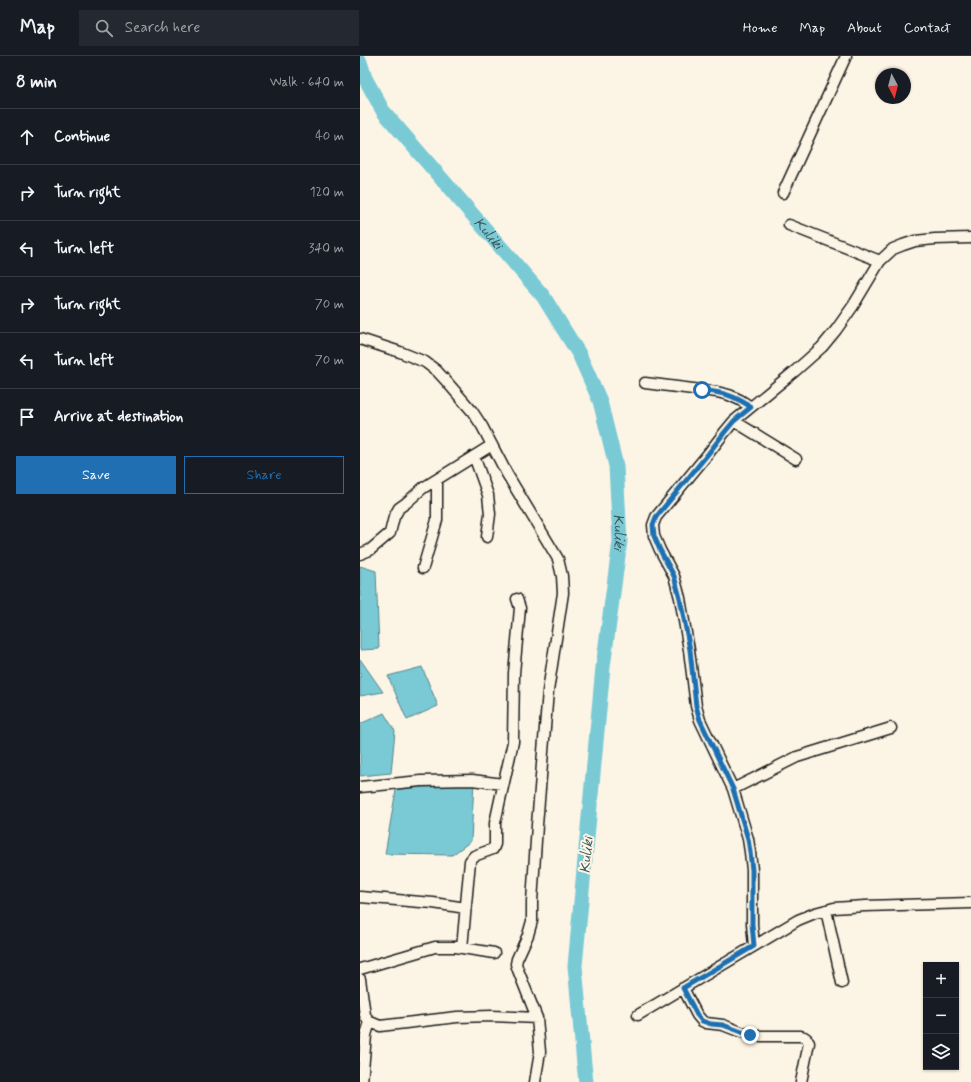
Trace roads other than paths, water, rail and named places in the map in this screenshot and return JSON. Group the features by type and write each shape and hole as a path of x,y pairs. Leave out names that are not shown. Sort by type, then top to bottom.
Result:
{"street":[{"path":"783,193 846,56"},
{"path":"790,225 880,261"},
{"path":"754,946 752,924 752,870 748,839 733,789 700,720 696,706 690,650 680,598 674,576 654,536 653,525 656,517 734,421 822,347 853,306 880,261 893,249 916,241 971,238"},
{"path":"360,339 425,362 437,371 447,382 472,411 482,426 506,474 558,559 562,576 563,593 548,691 537,825 532,921 516,964 537,1018 540,1052 535,1082"},
{"path":"645,383 729,395 751,407"},
{"path":"734,421 796,459"},
{"path":"360,554 370,550 390,533 394,517 399,508 423,488 492,445"},
{"path":"474,456 488,495 490,514 486,537"},
{"path":"423,568 437,520 437,480"},
{"path":"462,948 470,862 474,856 493,849 495,844 495,823 513,742 514,673 520,608 517,600"},
{"path":"733,789 797,757 891,728"},
{"path":"360,787 421,781 472,780 503,784"},
{"path":"360,897 433,903 466,908"},
{"path":"638,1015 798,920 816,913 834,908 865,906 971,903"},
{"path":"826,910 842,983"},
{"path":"360,969 435,947 462,948 494,953"},
{"path":"360,980 365,1015 369,1025 366,1035 362,1082"},
{"path":"683,988 697,1015 702,1021 723,1025 741,1032 758,1036 805,1037 808,1043 802,1082"},
{"path":"368,1022 380,1026 457,1017 492,1016 537,1018"}],"water":[{"path":"360,566 376,571 379,649 360,650"},
{"path":"360,659 383,692 360,696"},
{"path":"422,667 438,706 407,720 388,676"},
{"path":"384,713 395,731 391,773 360,776 360,724"},
{"path":"474,782 471,841 452,855 385,854 397,784"}],"waterway":[{"name":"Kuliki","path":"360,62 365,78 383,111 543,296 579,354 600,401 616,466 620,541 603,667 575,966 586,1082"}]}
